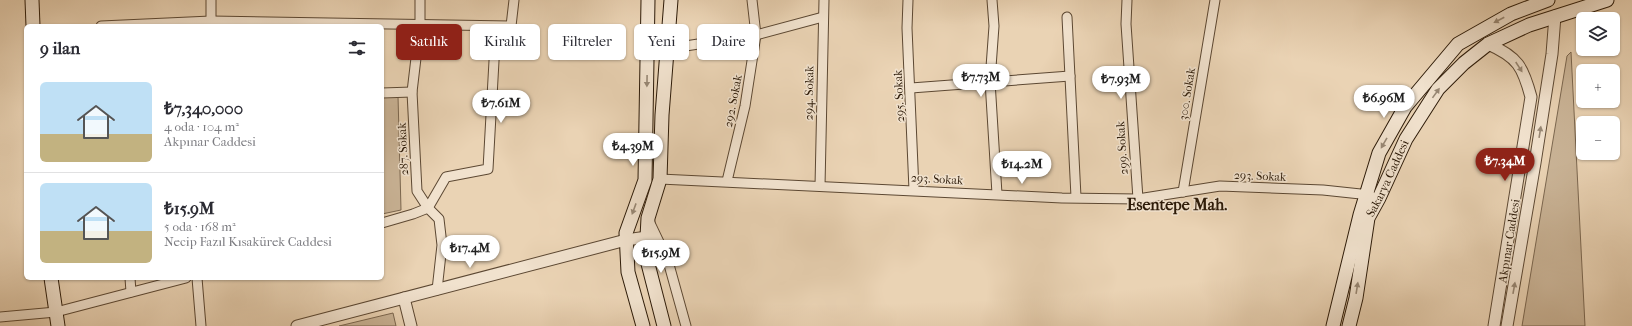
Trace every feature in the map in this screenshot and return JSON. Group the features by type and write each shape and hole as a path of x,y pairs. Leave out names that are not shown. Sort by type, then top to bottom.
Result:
{"main road":[{"path":"32,0 33,24"},
{"path":"648,0 648,24"},
{"path":"669,24 671,0"},
{"name":"Sakarya Caddesi","path":"1333,326 1366,194 1379,153 1405,107 1458,44 1511,14 1548,0"},
{"name":"Sakarya Caddesi","path":"1349,326 1356,298 1368,218 1379,198 1406,139 1438,89 1464,63 1488,44 1529,25 1607,0"},
{"path":"643,326 628,272 626,233 645,180 648,60"},
{"path":"664,326 646,256 648,218 660,179 662,115 666,60"},
{"path":"51,280 58,326"}],"street":[{"path":"210,0 211,24 396,24"},
{"name":"287. Sokak","path":"420,0 420,24"},
{"path":"511,24 514,0"},
{"name":"292. Sokak","path":"752,0 755,24"},
{"name":"294. Sokak","path":"820,186 824,0"},
{"name":"295. Sokak","path":"908,0 907,28 911,88 914,190"},
{"path":"992,0 994,26 990,81 997,194"},
{"name":"299. Sokak","path":"1127,0 1126,24 1138,199"},
{"name":"300. Sokak","path":"1183,192 1215,0"},
{"name":"Akpınar Caddesi","path":"1507,326 1537,155 1552,54 1555,16"},
{"path":"759,33 823,17"},
{"path":"1067,17 1076,197"},
{"name":"Akpınar Caddesi","path":"1488,44 1507,53 1518,64 1526,78 1531,97 1494,326"},
{"name":"287. Sokak","path":"416,60 412,92 418,191 428,208 439,219 442,244 437,290"},
{"path":"384,222 428,208 446,177 488,169 494,60"},
{"name":"292. Sokak","path":"727,181 745,106 752,60"},
{"path":"911,88 1070,76"},
{"path":"384,93 412,92"},
{"name":"293. Sokak","path":"660,179 1138,199 1220,186 1323,190 1366,194 1379,198"},
{"path":"648,218 668,261 686,326"},
{"path":"297,326 626,240 647,237"},
{"path":"130,280 131,292"},
{"path":"0,317 56,312 178,280"},
{"path":"197,280 201,326"},
{"path":"404,298 411,326"}],"shaded area":[{"path":"1571,52 1585,326 1522,326 1567,56"},
{"path":"398,96 401,210 384,214 384,97"},
{"path":"393,313 396,326 339,326"}],"district":[{"name":"Esentepe Mah.","path":"1177,204"}]}
